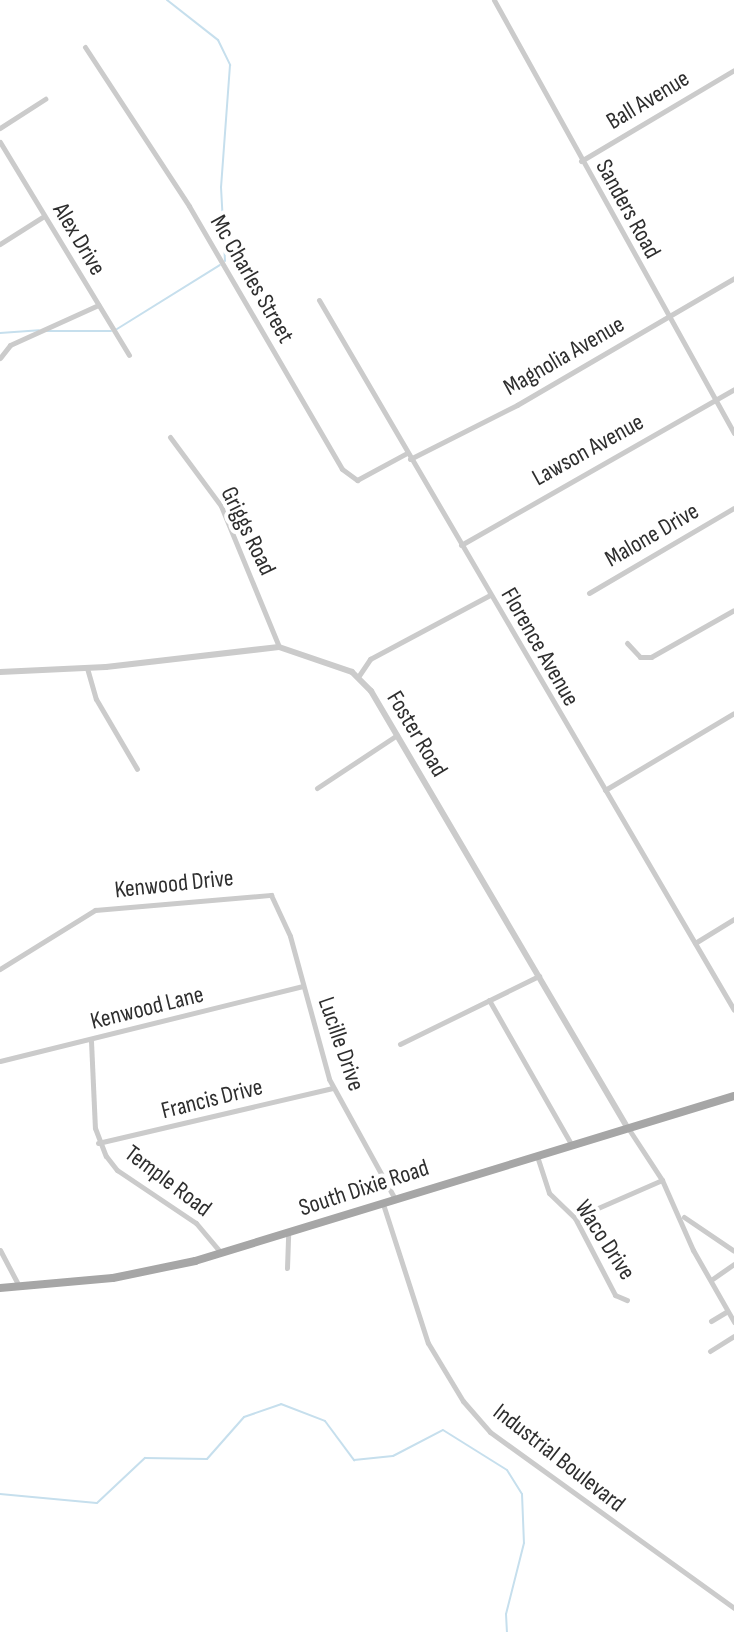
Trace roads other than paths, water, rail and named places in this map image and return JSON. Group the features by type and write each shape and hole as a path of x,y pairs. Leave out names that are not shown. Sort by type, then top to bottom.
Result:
{"main road":[{"name":"South Dixie Road","path":"0,1288 138,1275 288,1233 734,1096"}],"street":[{"name":"Sanders Road","path":"494,0 666,317 734,433"},
{"name":"Mc Charles Street","path":"85,47 189,206 342,469 357,480 408,456"},
{"name":"Ball Avenue","path":"581,161 734,70"},
{"path":"0,128 45,99"},
{"name":"Alex Drive","path":"0,142 129,355"},
{"path":"0,244 44,216"},
{"name":"Magnolia Avenue","path":"408,456 517,405 734,278"},
{"name":"Florence Avenue","path":"319,300 734,1010"},
{"path":"0,358 10,345 98,305"},
{"name":"Lawson Avenue","path":"461,545 734,389"},
{"name":"Griggs Road","path":"170,437 221,506 279,647"},
{"name":"Malone Drive","path":"589,593 734,508"},
{"path":"358,677 370,659 490,595"},
{"path":"627,643 640,657 651,657 734,610"},
{"name":"Foster Road","path":"0,672 87,668 279,647 358,677 397,735 627,1127"},
{"path":"87,668 96,699 137,769"},
{"path":"605,790 734,713"},
{"path":"317,788 397,735"},
{"name":"Kenwood Drive","path":"0,969 95,910 271,895"},
{"name":"Lucille Drive","path":"271,895 290,936 333,1088 395,1199"},
{"path":"695,943 734,919"},
{"path":"400,1044 539,976"},
{"name":"Kenwood Lane","path":"0,1061 91,1041 302,986"},
{"path":"489,1000 571,1144"},
{"name":"Temple Road","path":"91,1041 98,1143 117,1170 196,1223 221,1253"},
{"name":"Francis Drive","path":"98,1143 333,1088"},
{"path":"627,1127 683,1217 685,1233 734,1322"},
{"name":"Waco Drive","path":"536,1155 549,1193 575,1218 615,1295 627,1300"},
{"path":"575,1218 662,1180"},
{"name":"Industrial Boulevard","path":"382,1203 428,1343 463,1401 502,1441 734,1608"},
{"path":"683,1217 734,1251"},
{"path":"287,1268 288,1233"},
{"path":"0,1250 19,1287"},
{"path":"711,1280 734,1264"},
{"path":"711,1321 726,1312"},
{"path":"710,1351 734,1336"}],"waterway":[{"path":"167,0 218,40 230,65 221,187 225,261"},
{"path":"117,329 220,265"},
{"path":"0,333 39,330"},
{"path":"46,331 111,331"},
{"path":"0,1494 97,1503 145,1458 207,1459 244,1417 281,1404 325,1421 354,1460 393,1456 443,1430 507,1470 522,1494 524,1543 506,1614 507,1632"}]}
